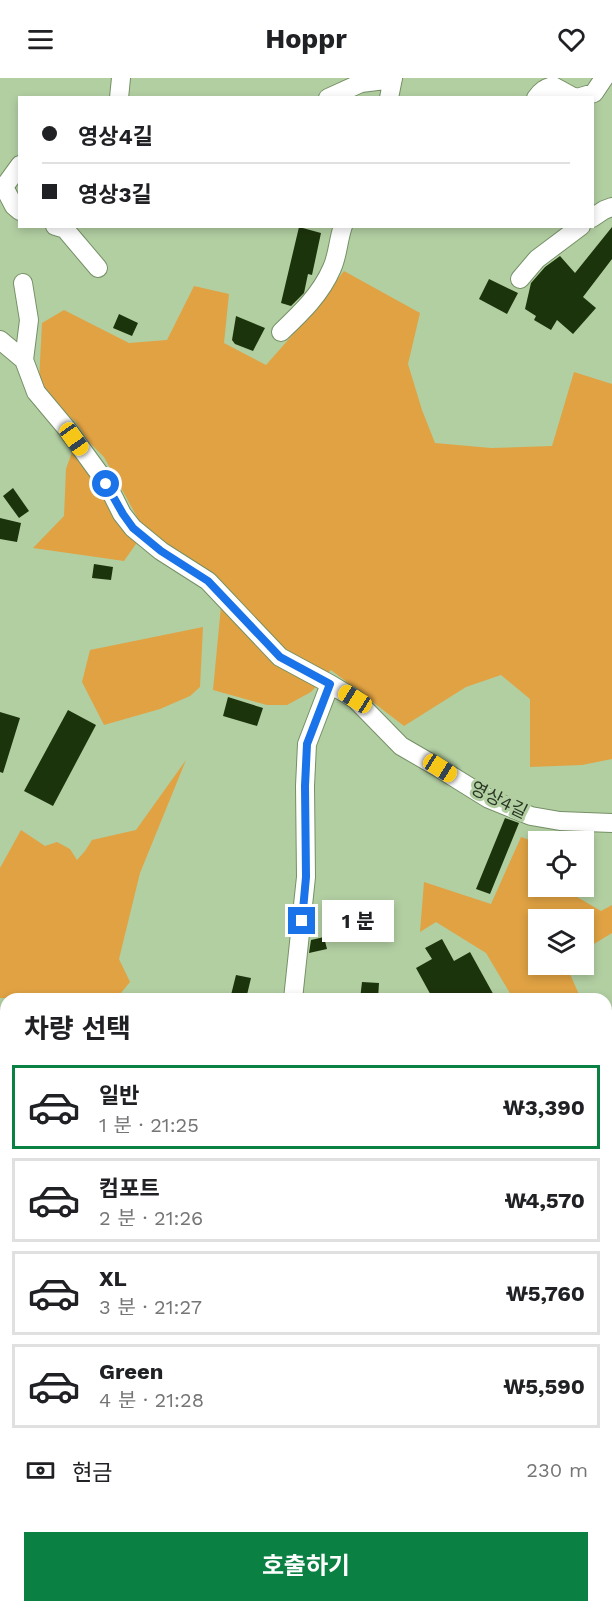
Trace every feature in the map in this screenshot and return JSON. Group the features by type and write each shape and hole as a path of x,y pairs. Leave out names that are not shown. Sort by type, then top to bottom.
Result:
{"street":[{"path":"119,96 121,78"},
{"path":"333,96 362,83 393,78 389,96"},
{"path":"583,96 594,93 604,78"},
{"path":"537,96 540,92 553,86 572,96"},
{"path":"18,168 4,187 18,209"},
{"path":"594,217 612,207"},
{"path":"62,228 98,268"},
{"path":"281,332 305,309 323,285 333,266 343,228"},
{"path":"520,279 537,259 578,228"},
{"path":"23,283 29,320 24,360"},
{"name":"영상4길","path":"0,340 24,360 36,392 67,429 97,471 133,528 161,551 208,581 280,657 355,699 401,746 489,799 531,816 560,821 612,823"},
{"path":"294,993 306,877 307,744 330,684"}],"shaded area":[{"path":"344,271 420,313 408,364 435,443 491,448 552,446 574,372 612,384 612,759 582,765 530,767 530,699 501,675 466,687 404,726 331,670 311,692 287,705 267,705 213,690 221,606 142,526 104,457 89,442 75,421 63,412 39,381 42,323 64,310 129,343 167,340 194,286 229,294 224,343 266,365"},
{"path":"73,449 138,541 124,561 33,548 64,516 66,469"},
{"path":"203,627 200,687 190,696 160,709 104,725 82,682 90,650"},
{"path":"186,760 140,873 119,959 130,982 121,993 0,993 0,868 21,830 45,846 57,842 70,849 77,860 92,840 136,830"},
{"path":"521,837 528,839 528,897 577,897 601,911 612,905 612,933 594,944 594,909 528,909 528,975 570,975 578,993 510,993 486,953 436,922 420,932 424,882 491,904"}],"building":[{"path":"612,227 612,259 583,297 596,308 573,334 557,320 551,330 534,320 536,316 525,309 531,283 545,267 560,256 575,273"},
{"path":"299,228 321,233 312,275 308,274 304,293 291,306 281,303"},
{"path":"489,279 518,293 507,314 479,299"},
{"path":"119,314 138,323 132,336 113,328"},
{"path":"236,316 265,328 253,351 235,344 232,340"},
{"path":"13,488 29,511 19,518 3,496"},
{"path":"0,518 21,523 17,542 0,539"},
{"path":"94,564 113,567 111,580 92,578"},
{"path":"228,697 263,708 257,726 223,716"},
{"path":"68,710 96,725 53,806 24,791"},
{"path":"0,712 20,718 3,773 0,772"},
{"path":"505,818 519,823 490,894 476,889"},
{"path":"324,937 327,949 309,953 311,940"},
{"path":"442,939 454,961 470,952 493,993 430,993 416,968 432,959 425,948"},
{"path":"236,975 251,978 247,993 232,993"},
{"path":"362,982 379,983 378,993 361,993"}],"route":[{"path":"106,484 133,528 161,551 208,581 280,657 330,684 307,744 306,877 302,921"}]}
